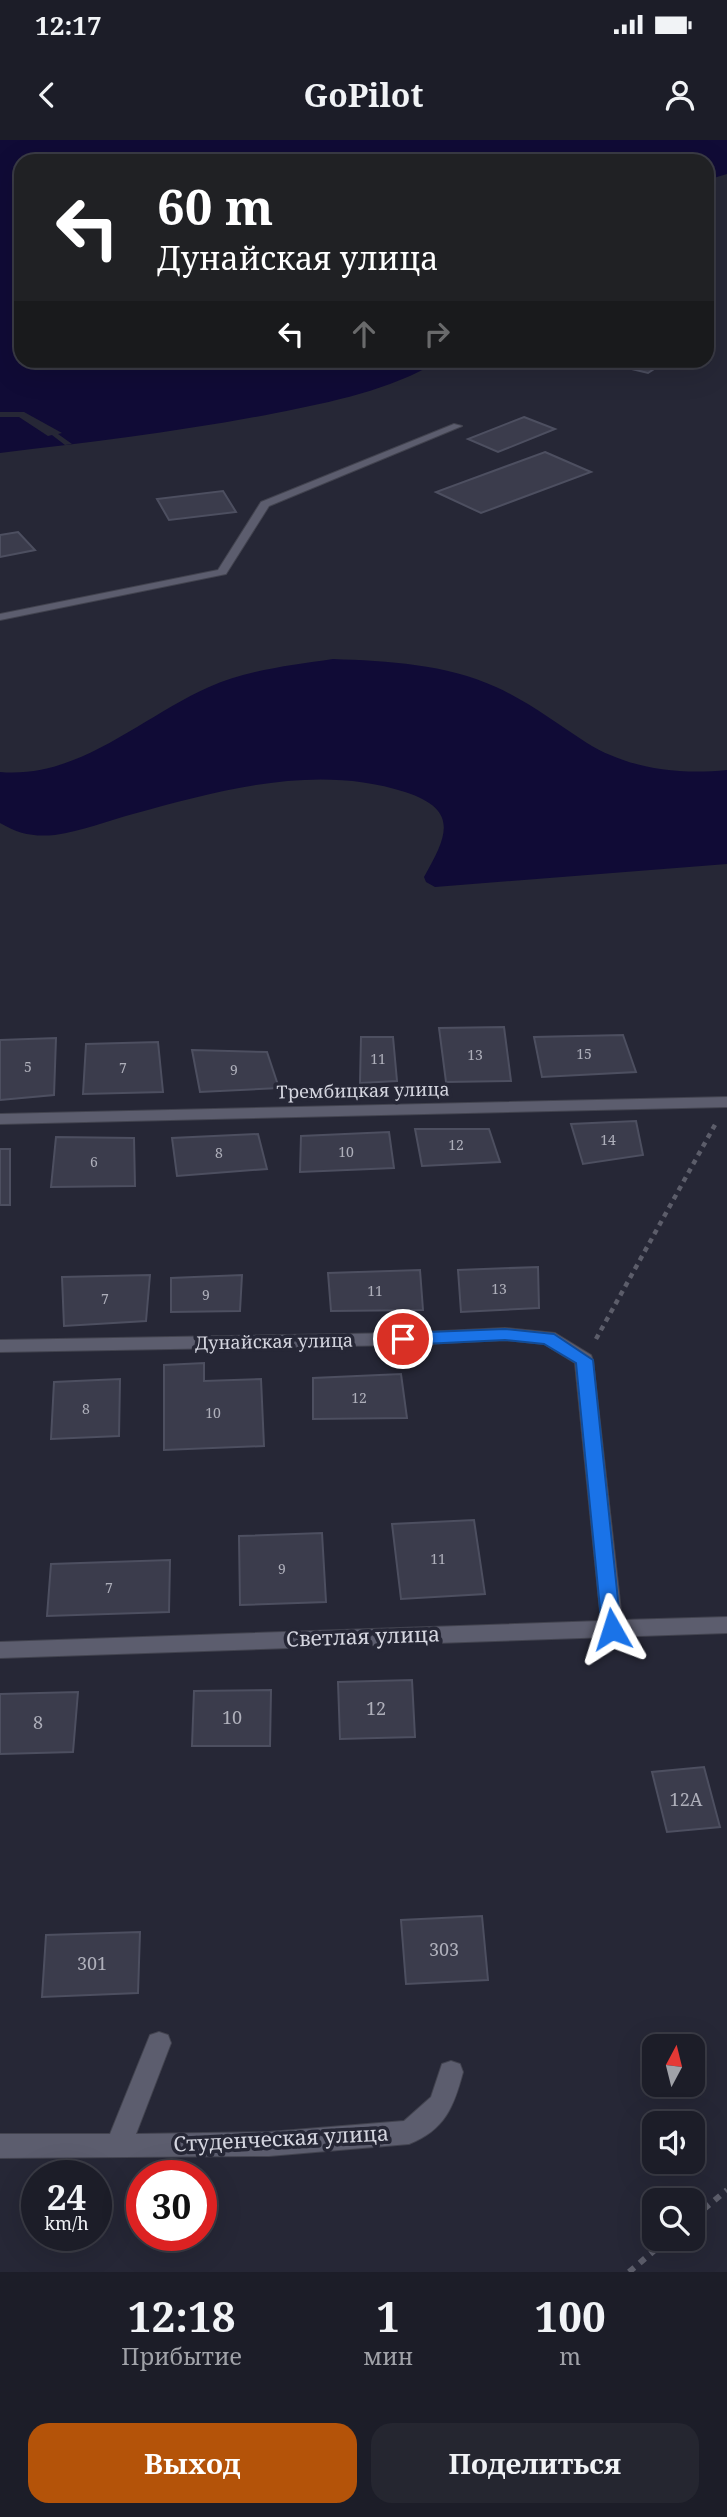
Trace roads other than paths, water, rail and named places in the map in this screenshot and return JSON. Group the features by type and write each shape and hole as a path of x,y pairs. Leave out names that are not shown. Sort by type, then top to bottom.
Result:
{"street":[{"name":"Дунайская улица","path":"0,1346 403,1339 505,1334 548,1338 584,1360 612,1629"},
{"name":"Светлая улица","path":"0,1650 727,1625"},
{"path":"118,2146 159,2043"},
{"name":"Студенческая улица","path":"0,2146 269,2144 409,2132 442,2104 451,2072"}],"lane":[{"path":"0,617 222,572 265,504 457,426"},
{"name":"Трембицкая улица","path":"0,1119 724,1109"}]}
